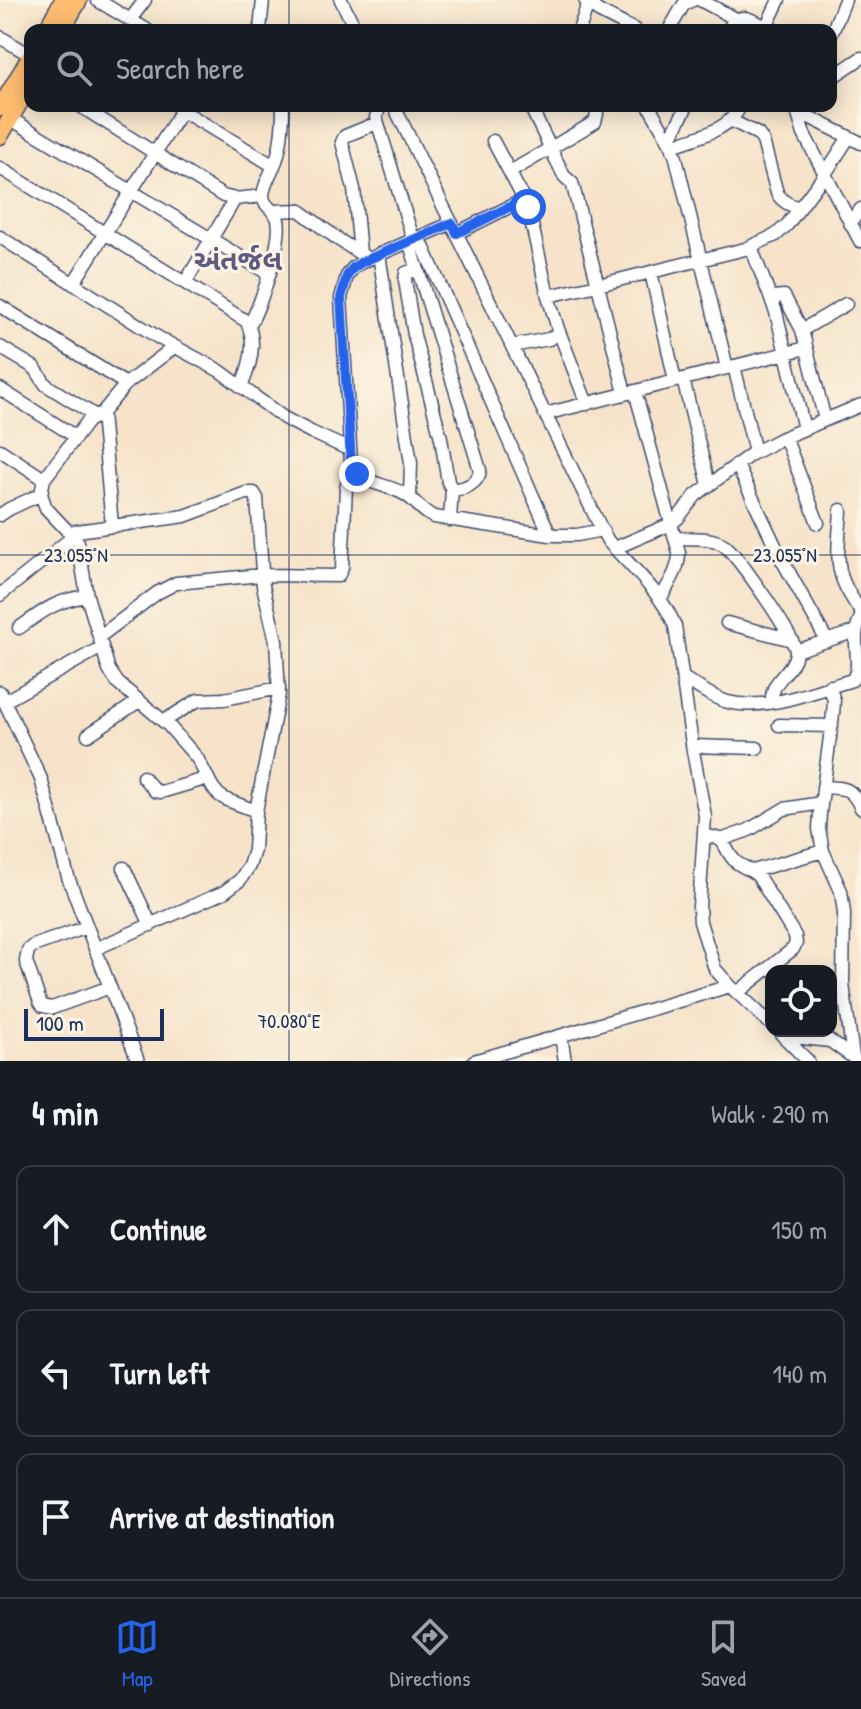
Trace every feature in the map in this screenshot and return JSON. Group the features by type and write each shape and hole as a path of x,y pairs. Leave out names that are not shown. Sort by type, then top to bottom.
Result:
{"main road":[{"path":"51,24 72,1"},
{"path":"64,24 72,1"},
{"path":"0,136 4,106 24,68"},
{"path":"4,106 24,90"}],"street":[{"path":"97,0 137,24"},
{"path":"130,20 145,0"},
{"path":"261,23 263,0"},
{"path":"341,0 353,24"},
{"path":"672,24 684,4 693,0"},
{"path":"700,0 732,24 747,18 758,24"},
{"path":"770,24 779,0"},
{"path":"835,24 845,0"},
{"path":"581,24 587,2 623,24"},
{"path":"0,37 24,52"},
{"path":"837,74 861,58"},
{"path":"847,67 861,75"},
{"path":"4,106 131,191 269,274"},
{"path":"90,112 223,196 235,199 263,196"},
{"path":"73,284 155,153 177,112"},
{"path":"186,112 274,166"},
{"path":"196,118 200,112"},
{"path":"241,387 251,365 249,326 261,301 279,233 278,217 265,203 263,196 282,138 280,112"},
{"path":"378,112 377,123 414,239 550,535"},
{"path":"398,112 602,530 661,598 675,626 704,802 700,922 715,969 765,1018"},
{"path":"533,112 564,176 573,186 598,285 679,553 679,563 661,598"},
{"path":"510,172 595,122 596,112"},
{"path":"652,112 670,143 755,452"},
{"path":"670,143 684,112"},
{"path":"670,143 732,121 737,112"},
{"path":"793,112 860,241"},
{"path":"548,296 751,247 776,235 855,140 801,112"},
{"path":"732,121 758,134 763,141 777,193 786,203 800,208"},
{"path":"377,123 345,136 342,142 369,255 411,463 410,497"},
{"path":"493,141 532,217 548,296 587,404"},
{"path":"0,168 240,317 249,326"},
{"path":"185,283 235,199"},
{"path":"525,199 454,228 369,255 347,276 341,298 351,462 357,474 410,497 434,517 550,535 577,535 602,530"},
{"path":"850,223 861,209"},
{"path":"274,211 299,210 339,240 369,255"},
{"path":"0,237 174,347 220,371 284,418 350,450"},
{"path":"414,239 417,269 480,470 477,479 462,489 452,489"},
{"path":"751,247 772,297 804,429"},
{"path":"417,269 406,273 405,280 414,335 452,489 450,520"},
{"path":"651,272 709,485"},
{"path":"772,297 784,296 802,330 825,420"},
{"path":"802,330 846,304"},
{"path":"0,306 126,384"},
{"path":"512,346 549,339 557,334 558,329"},
{"path":"0,347 35,368 46,385 99,414"},
{"path":"174,347 126,384 99,414 88,421 44,479 41,494 46,508 72,534 81,550 87,596 109,670 118,683 164,721 197,758 213,788 227,800 256,811"},
{"path":"545,414 806,348"},
{"path":"0,389 76,437"},
{"path":"615,548 671,524 696,495 755,452 861,405"},
{"path":"99,414 112,526"},
{"path":"785,437 818,523"},
{"path":"0,450 44,479"},
{"path":"737,465 781,558 827,641"},
{"path":"138,1061 68,877 41,779 2,697 101,642 157,593 176,583 262,575 338,576 342,568 346,488 349,479 357,474"},
{"path":"0,595 72,534 185,516 246,493 254,493 257,498 264,595 276,641 279,688 249,866 240,880 224,892 95,949"},
{"path":"1,514 41,494"},
{"path":"683,678 729,703 753,704 772,702 858,676 860,658 856,631 861,615 840,572 841,510"},
{"path":"675,538 712,541 726,546 774,611 794,646 792,662 771,691 772,702"},
{"path":"19,628 56,603 87,596"},
{"path":"727,623 794,646 827,641 856,631"},
{"path":"829,686 834,700 819,829 823,851 841,891 844,913 843,984 855,1059"},
{"path":"164,721 198,700 224,699 279,688"},
{"path":"88,735 139,701"},
{"path":"779,725 832,726"},
{"path":"693,746 757,748"},
{"path":"143,777 155,791 161,792 208,778"},
{"path":"823,787 848,789 853,792 861,808"},
{"path":"721,840 749,830 784,809 821,803"},
{"path":"474,1061 733,989 793,949 796,943 792,930 753,871 736,863 721,840 705,836"},
{"path":"753,871 823,851"},
{"path":"124,868 151,925"},
{"path":"87,927 28,950 26,961 40,1002 52,1008 110,987"},
{"path":"561,1036 565,1061"},
{"path":"784,1037 808,1061"},
{"path":"802,1037 830,1041 855,1059"}],"district":[{"name":"અંતર્જલ","path":"238,260"}],"route":[{"path":"357,474 351,462 341,298 347,276 353,268 368,259 452,223 457,233 525,199 528,207"}]}
